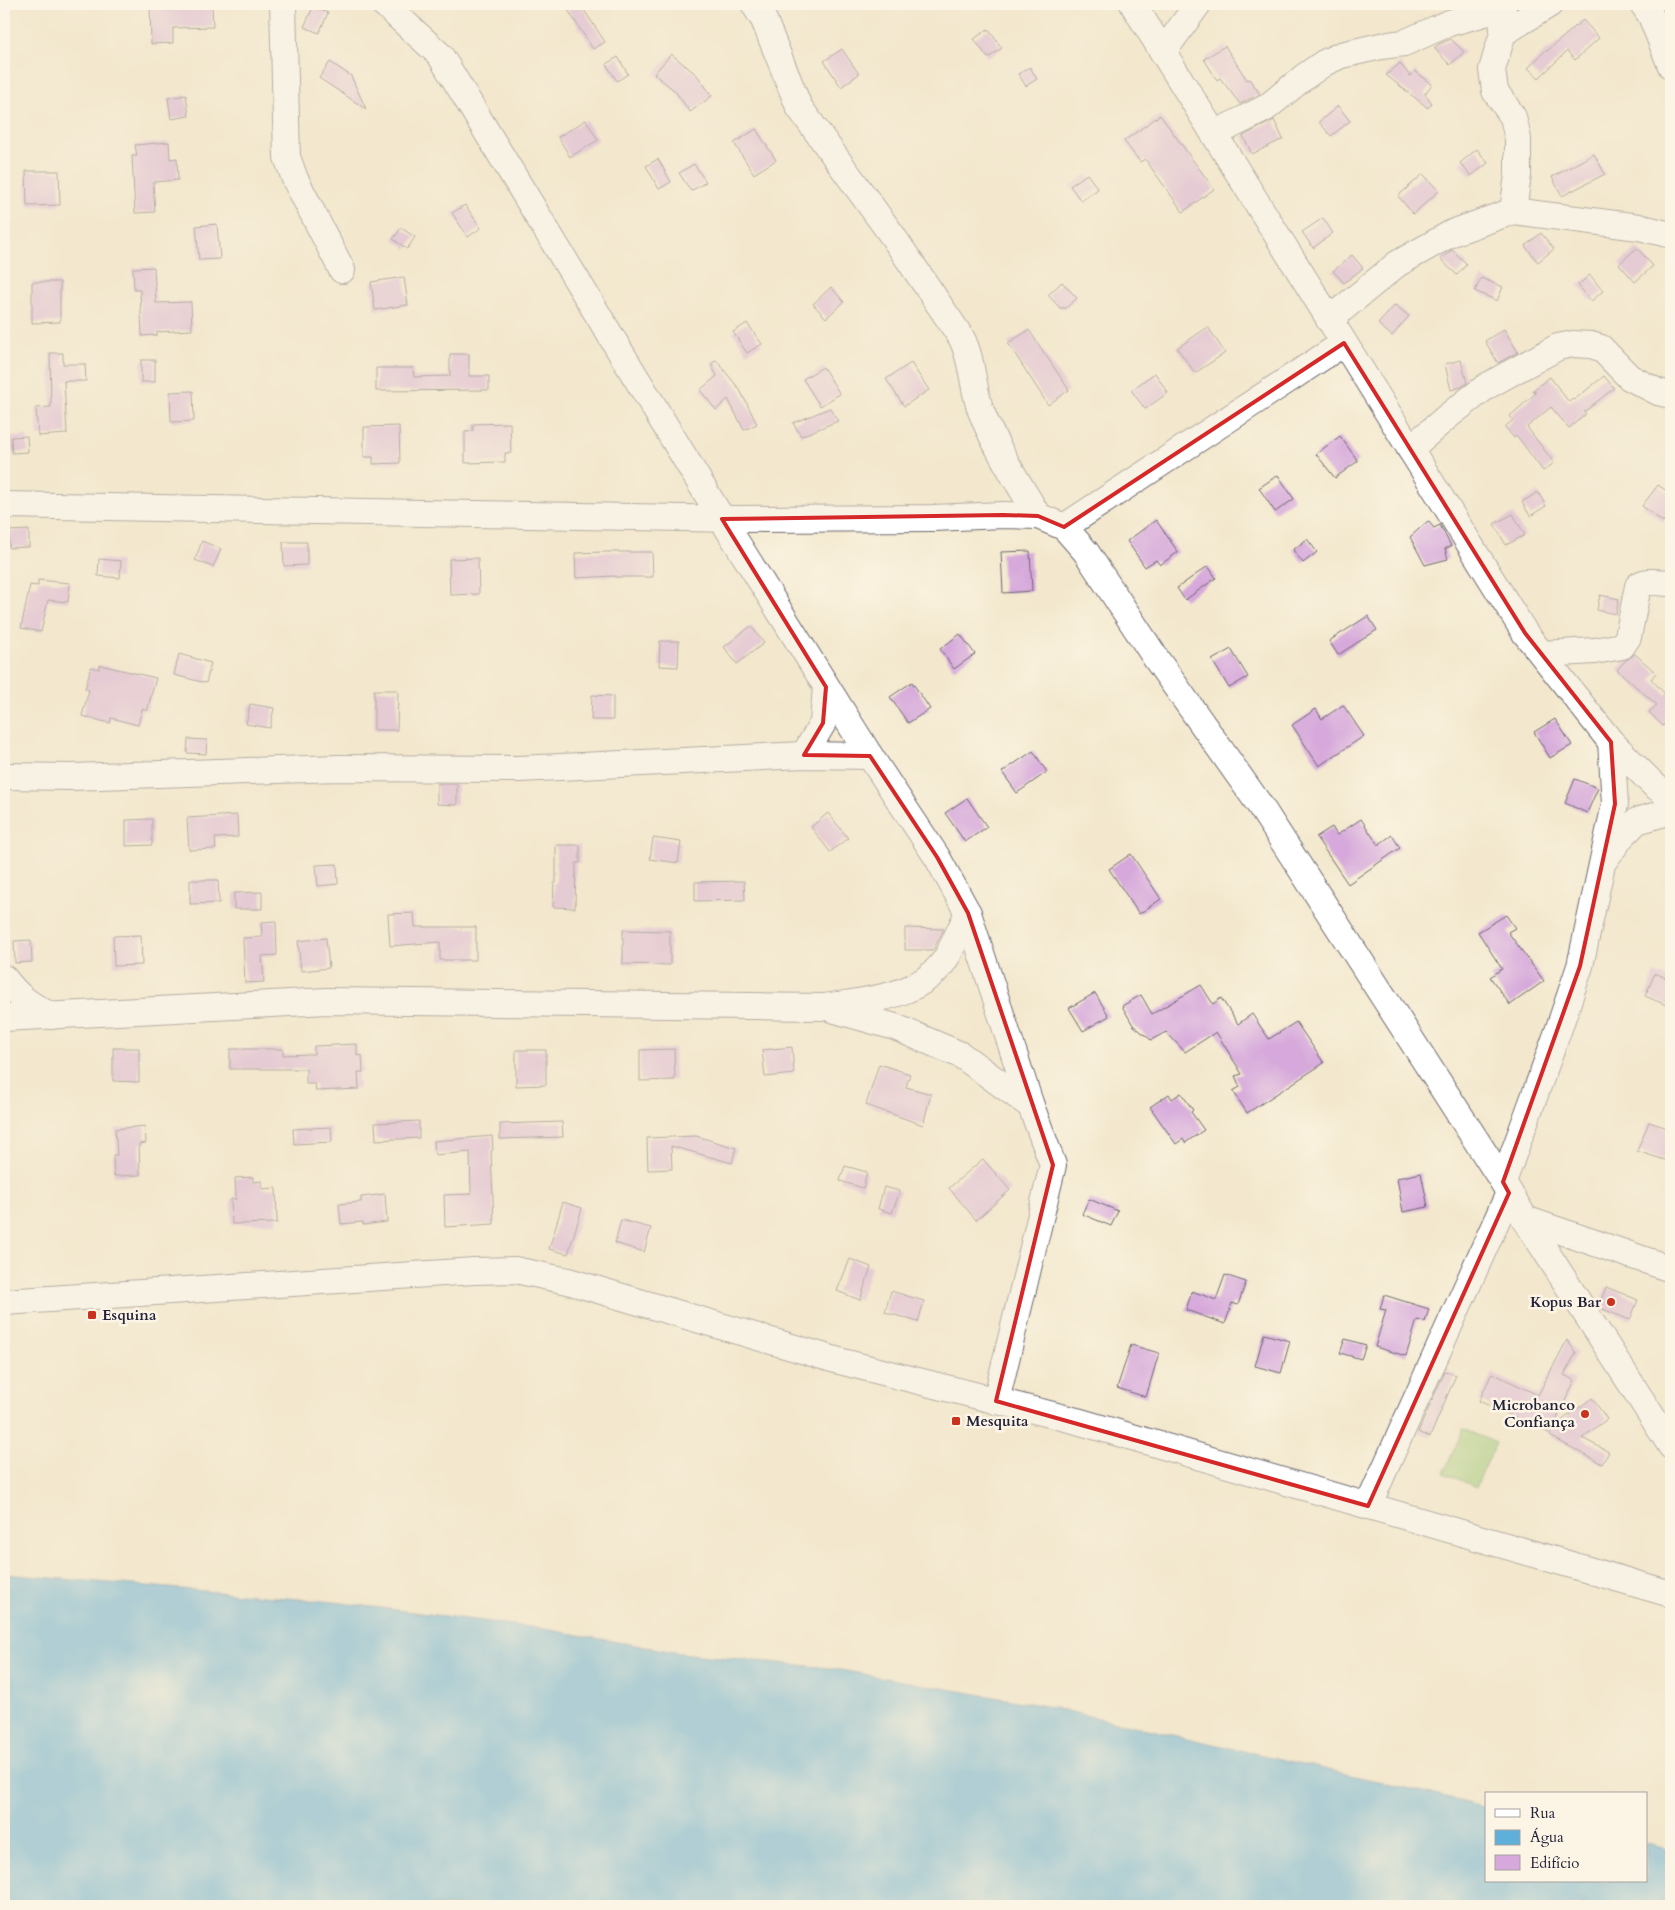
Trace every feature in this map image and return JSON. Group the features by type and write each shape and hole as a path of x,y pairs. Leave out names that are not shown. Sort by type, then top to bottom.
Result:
{"street":[{"path":"283,4 287,157 295,180 342,270"},
{"path":"384,4 440,55 722,519 870,756 937,857 968,913 1031,1106 1053,1165 996,1401"},
{"path":"754,4 764,20 799,107 892,235 961,337 967,349 969,368 980,411 1038,516"},
{"path":"1133,4 1525,633 1611,742 1655,786 1671,797"},
{"path":"1163,52 1198,4"},
{"path":"1214,134 1266,108 1304,77 1341,55 1404,43 1449,23 1503,15 1550,4"},
{"path":"1643,4 1651,16 1671,66"},
{"path":"1503,15 1492,70 1495,91 1513,117 1518,139 1518,176 1513,211"},
{"path":"1329,320 1397,264 1452,233 1513,211 1639,228 1671,235"},
{"path":"1064,527 1344,343"},
{"path":"1410,449 1487,386 1558,347 1573,344 1591,345 1601,348 1629,377 1658,392 1671,395"},
{"path":"4,505 722,519 933,518 1003,515 1038,516 1064,527 1086,552 1157,660 1259,804 1671,1446"},
{"path":"1542,654 1595,651 1622,646 1628,637 1638,586 1641,583 1647,582 1671,583"},
{"path":"804,755 823,723 826,686"},
{"path":"1368,1506 1506,1187 1580,966 1615,804 1611,742"},
{"path":"4,776 71,777 339,768 519,770 804,755 870,756"},
{"path":"1603,863 1622,836 1637,821 1671,811"},
{"path":"4,1018 328,1001 824,1007 892,996 926,980 948,956 968,913"},
{"path":"4,978 16,994 29,1005 52,1016"},
{"path":"824,1007 895,1027 961,1054 1031,1106"},
{"path":"1525,1219 1671,1269"},
{"path":"4,1302 474,1271 515,1270 568,1281 839,1360 1077,1421 1671,1594"}],"highlighted area":[{"path":"1344,343 1525,633 1611,742 1615,804 1580,966 1503,1182 1509,1193 1368,1506 996,1401 1053,1165 968,913 937,857 870,756 804,755 823,723 826,687 722,519 1003,515 1038,516 1064,527"}],"green space":[{"path":"1463,1429 1496,1443 1476,1487 1444,1473"}],"water":[{"path":"4,1574 335,1602 545,1629 680,1653 829,1668 1045,1706 1395,1785 1485,1808 1485,1882 1648,1882 1648,1844 1671,1850 1671,1906 4,1906"}],"building":[{"path":"150,4 212,4 213,27 173,28 173,43 151,44"},
{"path":"564,4 580,4 605,42 593,49"},
{"path":"313,7 328,13 319,33 304,27"},
{"path":"1583,20 1599,38 1575,60 1567,51 1539,78 1528,68 1546,50"},
{"path":"988,29 1002,48 988,58 974,39"},
{"path":"1451,39 1464,52 1450,65 1434,48"},
{"path":"1225,46 1247,80 1249,79 1260,94 1240,104 1220,78 1217,80 1204,59"},
{"path":"842,49 859,74 841,87 824,61"},
{"path":"671,54 697,75 712,96 690,112 675,91 654,74"},
{"path":"618,57 628,74 617,81 606,64"},
{"path":"330,62 351,76 366,109 319,78"},
{"path":"1400,63 1410,76 1415,71 1432,84 1425,94 1432,103 1428,108 1386,75"},
{"path":"1030,67 1037,79 1026,86 1018,74"},
{"path":"186,95 189,116 171,119 168,98"},
{"path":"1338,106 1350,121 1331,136 1319,122"},
{"path":"1160,115 1214,189 1183,212 1145,159 1140,162 1124,141"},
{"path":"586,120 598,140 570,157 558,137"},
{"path":"1274,120 1283,139 1252,154 1243,136"},
{"path":"756,129 776,160 754,174 734,143"},
{"path":"169,142 170,159 177,158 178,180 153,182 155,212 135,213 132,156 137,156 135,145"},
{"path":"1477,149 1488,163 1471,176 1460,163"},
{"path":"1594,154 1605,174 1562,196 1552,177"},
{"path":"658,159 671,182 659,189 646,166"},
{"path":"694,164 706,182 691,191 679,173"},
{"path":"26,171 59,171 60,205 27,206"},
{"path":"1087,174 1098,189 1081,201 1070,186"},
{"path":"1423,174 1439,191 1413,214 1398,196"},
{"path":"465,205 481,228 468,237 452,213"},
{"path":"1323,218 1333,233 1313,248 1302,232"},
{"path":"217,224 220,259 199,260 196,226"},
{"path":"401,228 415,237 407,249 393,239"},
{"path":"1541,233 1554,249 1538,262 1525,246"},
{"path":"1637,248 1653,266 1635,282 1619,264"},
{"path":"1452,250 1467,264 1457,275 1440,259"},
{"path":"1352,255 1363,268 1344,283 1333,271"},
{"path":"154,267 156,303 191,302 192,330 157,332 157,335 142,336 140,290 134,290 133,268"},
{"path":"1590,275 1603,291 1591,301 1578,285"},
{"path":"404,277 408,305 375,310 371,282"},
{"path":"1481,278 1503,287 1497,301 1475,291"},
{"path":"32,282 60,282 60,322 32,323"},
{"path":"1062,282 1077,298 1066,308 1060,308 1048,295"},
{"path":"831,287 844,302 826,318 813,304"},
{"path":"1395,305 1409,316 1392,336 1378,324"},
{"path":"747,323 762,344 747,353 733,332"},
{"path":"1208,327 1225,353 1195,373 1177,348"},
{"path":"1504,329 1518,352 1498,363 1485,341"},
{"path":"1029,330 1069,390 1048,405 1008,343"},
{"path":"50,353 63,353 63,364 85,364 86,381 64,381 67,434 38,436 36,408 51,407"},
{"path":"450,354 469,354 469,376 489,376 489,390 376,391 376,368 413,368 414,377 450,376"},
{"path":"141,360 155,360 155,382 141,382"},
{"path":"716,360 740,390 757,424 744,430 728,399 716,410 700,390 717,376 711,364"},
{"path":"1461,360 1467,383 1451,390 1445,364"},
{"path":"911,363 929,390 904,406 886,379"},
{"path":"823,367 840,394 820,406 803,379"},
{"path":"1155,373 1168,393 1145,409 1131,390"},
{"path":"1604,376 1614,388 1584,412 1586,414 1569,428 1551,407 1527,427 1554,463 1543,471 1517,436 1514,438 1505,427 1513,420 1510,416 1536,393 1533,390 1550,377 1569,402"},
{"path":"193,391 194,421 171,422 170,392"},
{"path":"830,408 838,421 801,436 793,423"},
{"path":"510,423 511,453 505,453 505,462 465,463 465,432 473,431 473,424"},
{"path":"399,426 400,463 373,464 373,457 364,457 364,427"},
{"path":"27,436 28,452 12,453 11,437"},
{"path":"1340,436 1358,461 1335,478 1316,454"},
{"path":"1278,475 1294,499 1275,512 1259,488"},
{"path":"1658,485 1671,494 1671,511 1663,522 1642,506"},
{"path":"1538,492 1546,506 1530,516 1522,502"},
{"path":"1513,514 1525,535 1506,545 1494,524"},
{"path":"1156,520 1178,552 1160,565 1156,560 1145,567 1127,541"},
{"path":"1428,521 1434,528 1440,525 1451,546 1445,549 1448,559 1425,565 1410,537"},
{"path":"29,530 29,547 9,548 9,531"},
{"path":"1307,539 1317,552 1303,563 1293,550"},
{"path":"202,541 221,549 213,567 195,560"},
{"path":"283,542 307,542 307,565 284,566"},
{"path":"1030,551 1032,591 1003,593 1001,552"},
{"path":"652,552 653,577 576,578 575,553"},
{"path":"478,558 479,594 450,595 449,559"},
{"path":"99,559 121,561 120,578 98,576"},
{"path":"1208,566 1216,578 1185,600 1177,588"},
{"path":"38,580 70,583 68,602 48,600 41,632 21,628 30,585 38,586"},
{"path":"1600,595 1619,599 1616,614 1597,610"},
{"path":"1368,616 1377,630 1338,655 1329,641"},
{"path":"751,626 764,643 737,664 724,647"},
{"path":"960,634 975,654 954,669 940,649"},
{"path":"660,641 679,641 678,667 659,666"},
{"path":"1231,649 1248,677 1229,688 1212,660"},
{"path":"179,654 211,663 206,683 174,675"},
{"path":"1635,654 1656,673 1651,679 1666,695 1671,690 1671,718 1663,726 1649,712 1657,705 1617,670"},
{"path":"100,665 156,678 147,711 142,709 138,725 111,718 110,723 82,716 89,690 85,689 91,667 99,669"},
{"path":"912,682 930,709 908,723 890,697"},
{"path":"374,690 398,690 397,730 374,730"},
{"path":"592,695 613,696 613,720 591,720"},
{"path":"250,704 274,708 270,728 246,724"},
{"path":"1343,705 1364,736 1319,766 1292,725 1316,709 1322,719"},
{"path":"1555,719 1572,745 1550,758 1534,732"},
{"path":"188,739 207,740 206,754 187,753"},
{"path":"1033,751 1047,772 1017,793 1002,772"},
{"path":"1575,779 1598,788 1587,813 1565,803"},
{"path":"437,784 457,784 457,805 437,804"},
{"path":"967,798 987,827 965,842 945,813"},
{"path":"828,813 848,838 830,852 811,827"},
{"path":"237,815 238,837 215,838 216,849 189,850 187,818"},
{"path":"152,819 152,845 126,846 126,820"},
{"path":"1361,819 1378,845 1392,835 1400,848 1348,884 1316,837 1332,827 1337,835"},
{"path":"653,838 681,842 678,863 650,859"},
{"path":"556,845 580,845 580,863 576,863 575,908 553,907 554,883 556,883"},
{"path":"1131,854 1161,899 1139,914 1109,869"},
{"path":"337,864 338,884 318,886 316,865"},
{"path":"190,880 218,880 219,903 190,904"},
{"path":"744,881 745,900 695,901 695,882"},
{"path":"262,892 262,909 234,909 234,893"},
{"path":"414,913 415,927 476,927 476,960 440,960 440,942 390,946 388,914"},
{"path":"1506,915 1515,928 1508,932 1544,981 1510,1005 1490,977 1502,969 1478,932"},
{"path":"276,921 277,955 262,956 264,982 245,983 243,938 262,937 261,922"},
{"path":"905,928 944,929 933,950 905,950"},
{"path":"623,930 670,931 670,965 623,964"},
{"path":"141,935 142,965 114,966 113,936"},
{"path":"326,938 329,968 301,971 298,941"},
{"path":"31,940 32,962 15,963 14,941"},
{"path":"1655,973 1671,980 1671,1007 1645,996"},
{"path":"1201,985 1213,1004 1221,998 1238,1024 1252,1014 1269,1039 1296,1022 1324,1063 1247,1113 1233,1091 1240,1087 1235,1076 1242,1074 1216,1032 1185,1052 1166,1032 1151,1040 1133,1025 1122,1006 1141,995 1152,1014"},
{"path":"1095,993 1109,1016 1083,1031 1069,1008"},
{"path":"357,1044 357,1056 362,1055 363,1072 358,1072 359,1089 316,1091 315,1084 306,1084 306,1069 230,1069 230,1049 283,1049 283,1055 314,1054 314,1046"},
{"path":"792,1047 794,1074 765,1077 762,1050"},
{"path":"113,1048 139,1048 139,1082 113,1081"},
{"path":"674,1049 675,1080 640,1081 640,1050"},
{"path":"516,1050 546,1050 546,1085 516,1086"},
{"path":"879,1064 910,1074 906,1087 931,1094 923,1125 866,1105"},
{"path":"1181,1093 1193,1110 1191,1112 1204,1130 1185,1143 1183,1139 1176,1144 1150,1107 1169,1094 1172,1099"},
{"path":"419,1121 419,1138 376,1140 375,1123"},
{"path":"562,1122 563,1137 500,1139 500,1124"},
{"path":"1649,1122 1671,1129 1671,1162 1637,1151"},
{"path":"145,1126 146,1143 139,1144 140,1175 114,1176 113,1155 117,1155 115,1129"},
{"path":"331,1127 332,1142 294,1144 293,1129"},
{"path":"492,1136 494,1224 445,1227 444,1195 471,1194 470,1152 435,1155 434,1141"},
{"path":"696,1136 736,1148 732,1163 671,1146 672,1169 648,1170 647,1138"},
{"path":"983,1159 1010,1190 976,1220 949,1188"},
{"path":"845,1166 867,1172 863,1188 840,1181"},
{"path":"1421,1173 1428,1207 1403,1212 1397,1178"},
{"path":"253,1177 253,1182 262,1181 262,1189 276,1188 277,1223 232,1224 231,1199 236,1199 235,1178"},
{"path":"884,1187 900,1191 892,1213 878,1209"},
{"path":"385,1194 387,1222 363,1225 363,1222 341,1224 339,1204 361,1202 361,1197"},
{"path":"1089,1199 1118,1211 1111,1226 1082,1214"},
{"path":"563,1202 582,1208 568,1254 549,1249"},
{"path":"621,1220 651,1228 644,1252 615,1243"},
{"path":"850,1259 871,1267 860,1300 837,1291"},
{"path":"1225,1275 1246,1282 1238,1305 1232,1303 1225,1324 1186,1310 1192,1291 1216,1300"},
{"path":"1606,1287 1638,1300 1630,1320 1600,1308 1599,1306"},
{"path":"891,1291 924,1301 918,1322 885,1312"},
{"path":"1384,1295 1429,1309 1425,1322 1417,1320 1406,1356 1375,1347 1386,1310 1380,1309"},
{"path":"1264,1334 1290,1341 1281,1373 1255,1366"},
{"path":"1345,1339 1366,1345 1361,1359 1340,1353"},
{"path":"1567,1340 1576,1353 1564,1375 1575,1380 1553,1427 1592,1398 1607,1419 1582,1438 1609,1452 1602,1464 1550,1436 1551,1434 1479,1401 1492,1373 1538,1395"},
{"path":"1131,1345 1159,1353 1146,1397 1117,1388"},
{"path":"1445,1371 1456,1375 1430,1437 1418,1432"}],"place":[{"name":"Kopus Bar","path":"1611,1302"},
{"name":"Esquina","path":"92,1315"},
{"name":"Microbanco Confiança","path":"1585,1414"},
{"name":"Mesquita","path":"956,1421"}]}
